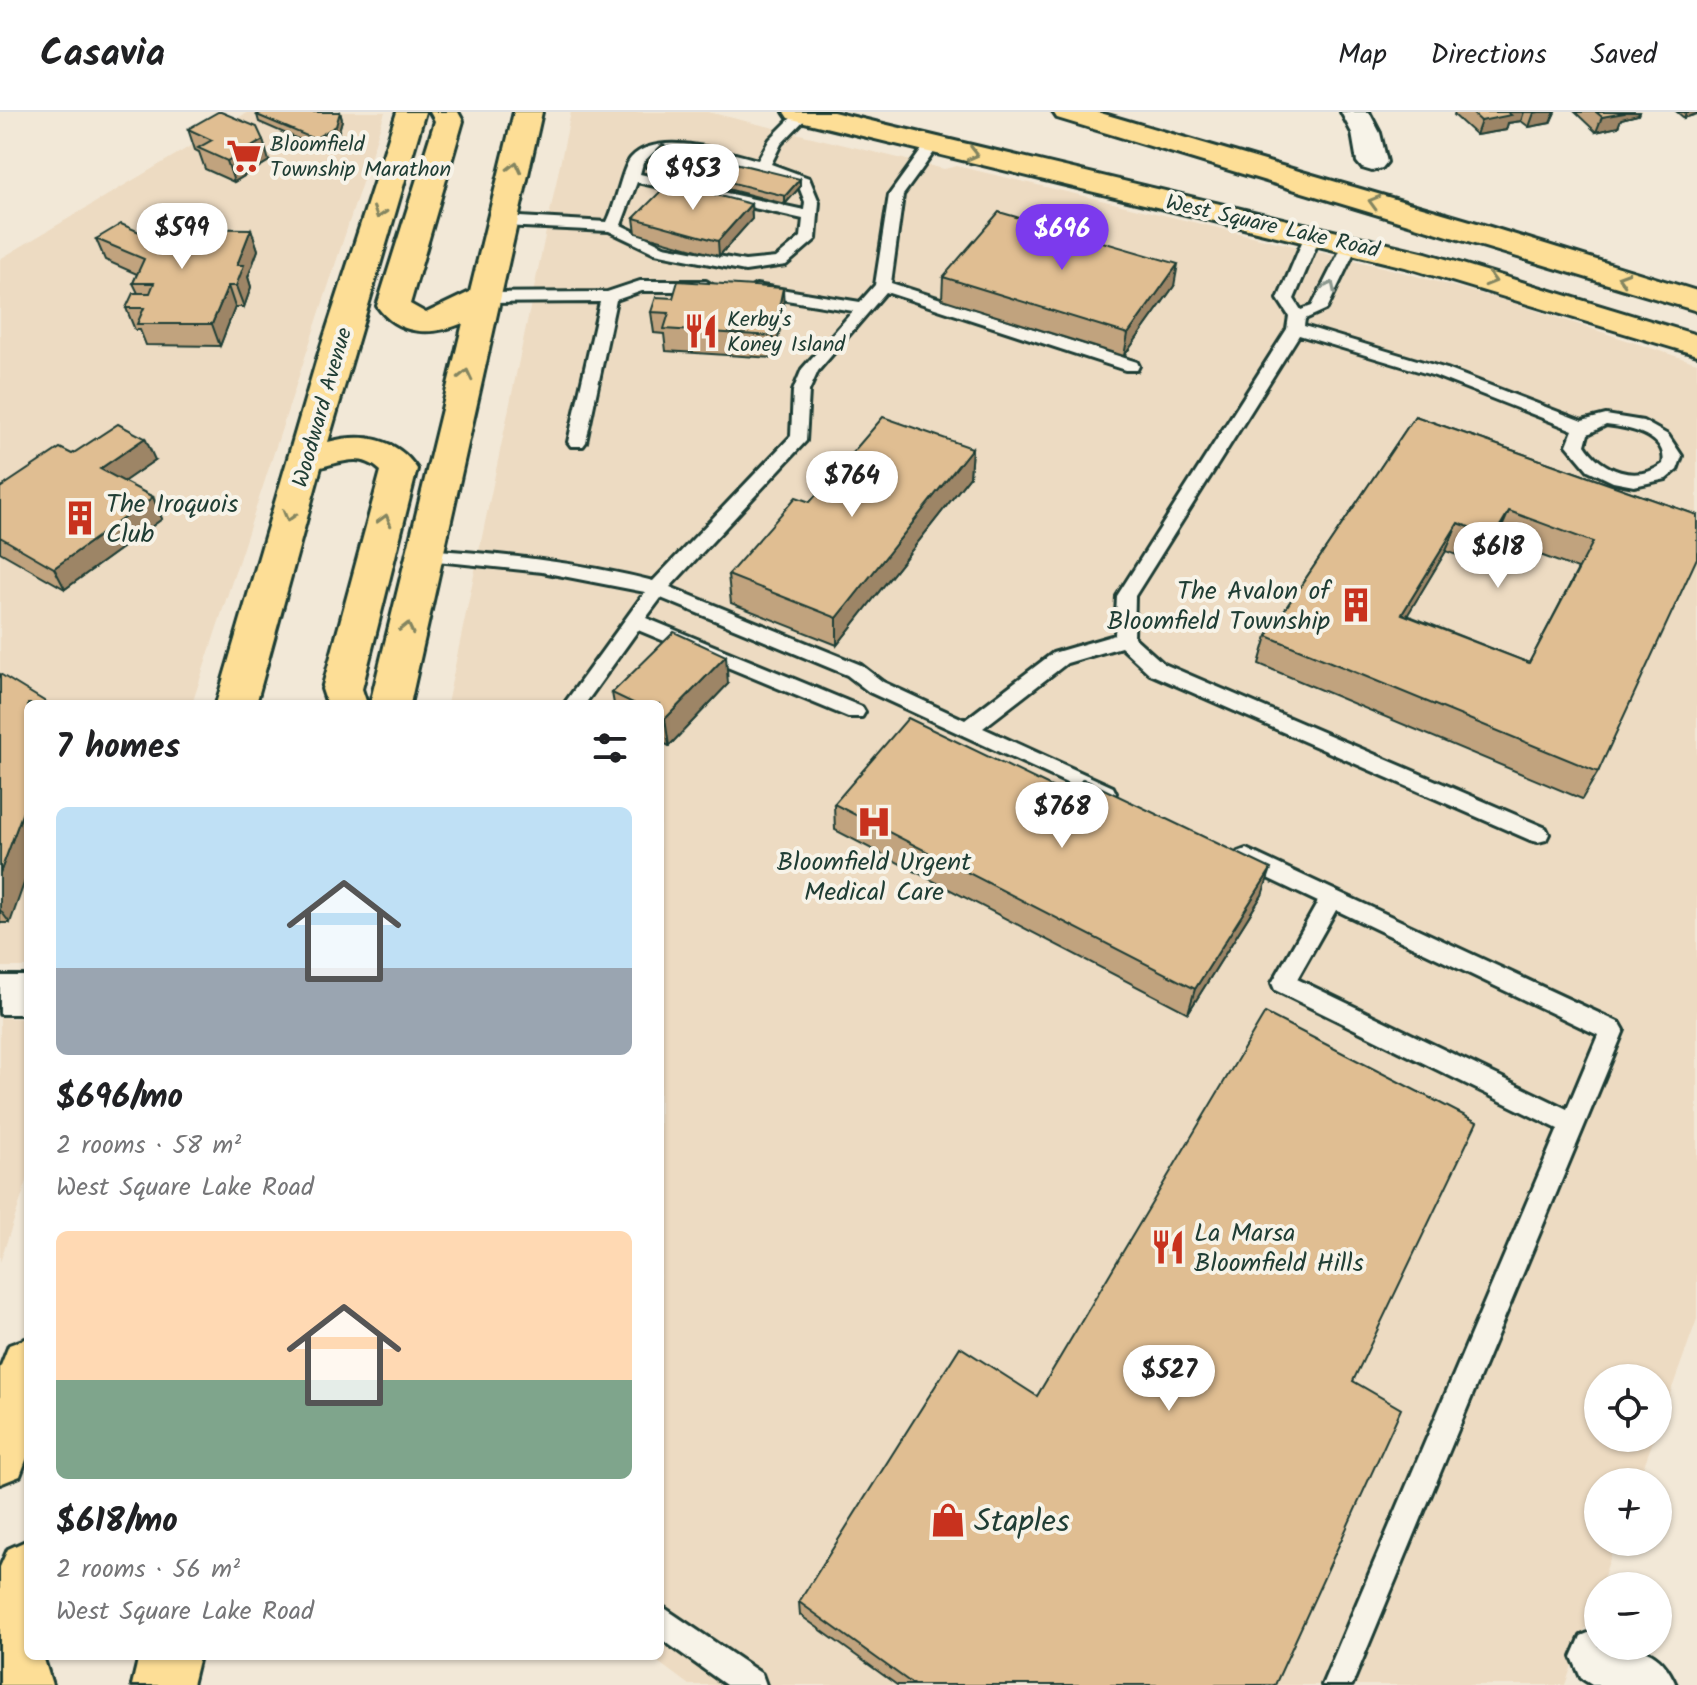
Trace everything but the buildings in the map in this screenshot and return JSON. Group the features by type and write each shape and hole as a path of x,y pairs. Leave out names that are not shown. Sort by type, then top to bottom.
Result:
{"main road":[{"name":"Woodward Avenue","path":"237,700 305,460 411,112"},
{"path":"444,112 449,121 393,306 405,319 422,323 444,321 483,298"},
{"path":"391,700 528,112"},
{"name":"West Square Lake Road","path":"801,113 1483,278 1697,345"},
{"path":"1012,163 1068,148 1079,115"},
{"name":"West Square Lake Road","path":"1079,115 1697,301"},
{"path":"305,460 363,446 387,456 399,469 342,689 346,700"},
{"path":"0,1456 24,1377"},
{"path":"22,1685 16,1673 14,1616 24,1582"}],"street":[{"path":"1355,112 1366,133 1372,162"},
{"path":"0,995 24,995"}],"lane":[{"path":"757,170 775,142 801,113"},
{"path":"577,700 657,589 800,437 801,391 810,369 883,286 896,195 933,144"},
{"path":"502,221 612,227 660,250 745,266 780,262 808,239 812,202 804,181 694,156 678,148 659,148 636,161 623,206 612,227"},
{"path":"630,176 670,178 810,216"},
{"path":"1313,235 1286,299 1296,323 1340,341 1542,409 1583,428"},
{"path":"1124,639 1126,596 1296,323 1319,309 1350,244"},
{"path":"483,298 609,297 640,286 731,288 784,292 865,308"},
{"path":"883,286 1131,366"},
{"path":"577,442 609,297"},
{"path":"1621,421 1650,430 1669,447 1673,456 1671,466 1653,478 1638,480 1605,473 1581,456 1576,445 1577,436 1583,428 1593,423 1621,421"},
{"path":"424,555 496,559 657,589 854,670 876,687 1131,805"},
{"path":"634,621 855,712"},
{"path":"967,729 1060,658 1124,639"},
{"path":"1124,639 1157,669 1538,834"},
{"path":"760,673 786,642"},
{"path":"1231,852 1612,1030 1337,1685"},
{"path":"1331,898 1283,983 1573,1124"},
{"path":"664,1623 751,1685"}],"shaded area":[{"path":"248,112 385,112 193,700 24,700 24,967 0,967 0,259"},
{"path":"571,112 708,112 944,169 957,166 1391,269 1510,302 1697,363 1697,1319 1672,1388 1672,1364 1584,1364 1584,1452 1649,1452 1643,1468 1584,1468 1584,1556 1611,1556 1605,1572 1584,1572 1584,1632 1565,1685 689,1685 655,1660 664,1660 664,700 448,700"},
{"path":"0,1017 24,1019 24,1190 0,1262"}],"place":[{"name":"Bloomfield Township Marathon","path":"244,156"},
{"name":"Kerby's Koney Island","path":"701,331"},
{"name":"The Iroquois Club","path":"80,518"},
{"name":"The Avalon of Bloomfield Township","path":"1356,605"},
{"name":"Bloomfield Urgent Medical Care","path":"874,822"},
{"name":"La Marsa Bloomfield Hills","path":"1168,1247"},
{"name":"Staples","path":"948,1520"}]}
